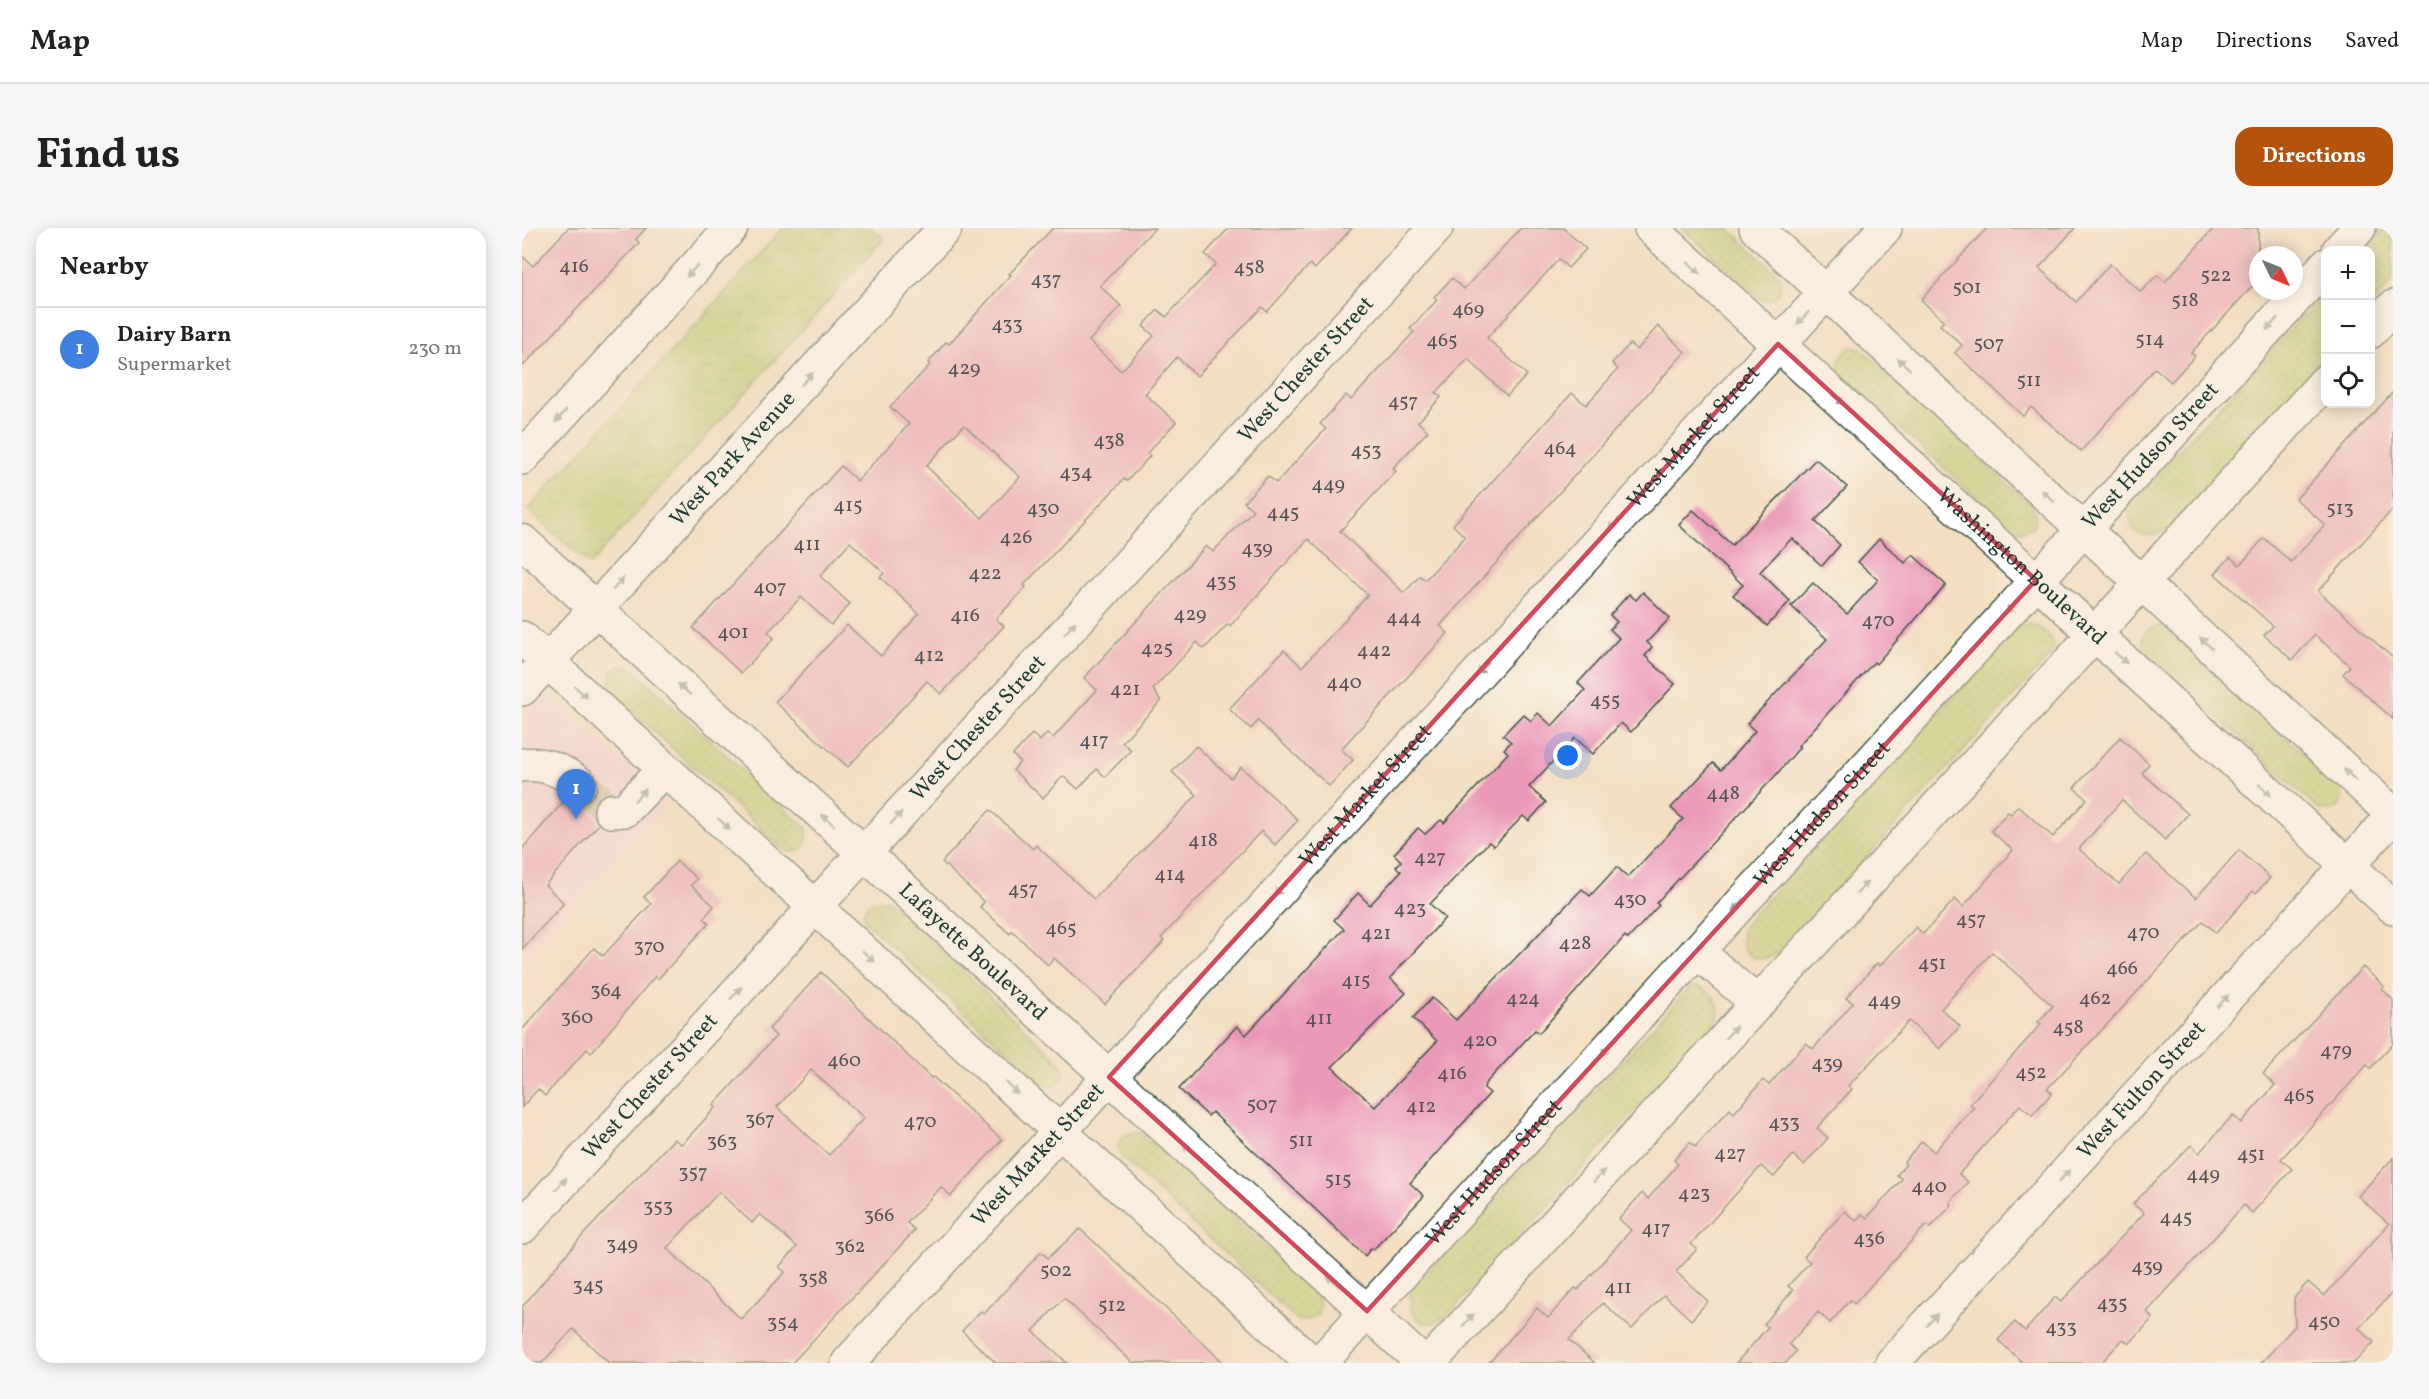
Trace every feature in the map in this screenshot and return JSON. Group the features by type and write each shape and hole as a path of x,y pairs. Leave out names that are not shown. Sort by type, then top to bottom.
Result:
{"main road":[{"path":"522,458 731,228"},
{"name":"West Chester Street","path":"522,1227 1436,228"},
{"name":"Washington Boulevard","path":"1651,228 2393,907"},
{"path":"1756,228 2393,815"},
{"name":"West Market Street","path":"848,1363 1884,228"},
{"path":"2343,246 2360,228"},
{"name":"West Park Avenue","path":"522,689 596,609 927,234"},
{"name":"West Hudson Street","path":"1320,1363 2321,269"},
{"path":"2375,327 2393,307"},
{"path":"1429,1363 2321,385"},
{"name":"Lafayette Boulevard","path":"522,541 1423,1363"},
{"path":"522,638 1312,1363"},
{"path":"522,765 535,764 562,771 580,784"},
{"path":"611,811 626,810 664,769"},
{"name":"West Fulton Street","path":"1892,1363 2393,815"},
{"path":"1697,951 1757,1003"}],"highlighted area":[{"path":"1778,344 2036,580 1367,1311 1109,1077"}],"shaded area":[{"path":"522,673 669,801 522,962"}],"green space":[{"path":"783,228 871,228 884,239 590,565 528,510"},
{"path":"1682,228 1728,228 1780,276 1781,287 1777,295 1771,300 1762,300"},
{"path":"2384,228 2393,228 2393,280 2375,300 2375,246 2367,246"},
{"path":"2321,296 2321,359 2167,530 2150,535 2137,532 2130,521 2131,503"},
{"path":"1851,347 1862,349 2033,507 2036,517 2033,527 2023,531 2012,530 1839,372 1840,357"},
{"path":"2028,624 2041,629 2049,637 2054,645 2051,655 1779,953 1762,958 1749,955 1743,944 1743,926 2019,626"},
{"path":"2157,626 2165,627 2342,789 2342,800 2338,807 2326,811 2320,810 2144,650 2142,639 2147,630"},
{"path":"620,666 630,667 807,829 804,848 796,852 785,851 609,690 612,671"},
{"path":"878,900 888,900 1061,1063 1064,1073 1061,1083 1052,1086 1044,1085 866,923 863,915 867,904"},
{"path":"1697,986 1715,998 1719,1008 1718,1019 1446,1317 1434,1323 1422,1323 1411,1308 1411,1290 1689,988"},
{"path":"1132,1132 1141,1133 1318,1296 1320,1307 1317,1315 1298,1321 1121,1157 1118,1148 1122,1137"}],"building":[{"path":"568,228 646,228 636,239 639,243 522,367 522,256 533,266"},
{"path":"1053,228 1155,228 1100,286 1121,306 1089,341 1121,371 1154,336 1143,326 1158,310 1166,317 1216,264 1205,254 1229,228 1352,228 1315,269 1310,264 1267,312 1262,307 1197,376 1177,357 1145,394 1176,422 1147,453 1150,456 1127,481 1124,479 1024,585 1026,587 996,619 1004,626 941,694 927,681 848,767 775,702 847,625 881,656 919,614 880,577 884,573 850,542 820,576 850,604 831,625 801,597 768,632 774,638 741,673 693,628 841,466 857,481 909,424 890,407 930,365 928,363 946,342 949,344 1011,275 1009,274","holes":["964,425 1020,477 982,518 926,466"]},
{"path":"1521,228 1563,228 1586,249 1568,268 1559,259 1487,338 1527,375 1507,396 1468,359 1436,393 1441,397 1418,422 1428,431 1393,468 1396,471 1340,531 1404,593 1420,576 1425,580 1465,537 1453,525 1572,393 1586,405 1618,369 1612,363 1630,344 1637,350 1658,326 1685,352 1440,626 1448,633 1341,749 1353,760 1329,786 1258,721 1251,729 1229,709 1284,650 1302,667 1368,595 1308,539 1230,626 1228,624 1204,649 1197,642 1153,689 1161,701 1122,742 1131,750 1105,777 1097,769 1078,789 1063,776 1043,798 1013,770 1020,762 1013,755 1032,734 1040,741 1047,733 1053,738 1097,690 1084,678 1206,546 1213,552 1253,510 1244,502 1268,476 1276,483 1326,429 1320,424 1346,395 1351,400 1414,332 1410,329 1437,300 1434,297 1452,278 1464,289"},
{"path":"1987,228 2075,228 2039,268 2076,302 2110,264 2141,292 2157,275 2165,282 2214,228 2258,228 2258,246 2249,246 2249,290 2191,353 2195,356 2171,382 2155,368 2081,451 2031,407 2023,416 1955,353 1962,345 1940,325 1944,321 1921,300"},
{"path":"2393,392 2393,509 2318,591 2393,658 2393,719 2343,674 2350,666 2315,635 2292,660 2264,635 2273,626 2215,574 2230,557 2240,565 2264,538 2291,562 2325,525 2296,499"},
{"path":"1816,459 1847,487 1815,521 1840,545 1822,566 1792,538 1760,572 1790,601 1767,626 1733,595 1743,585 1679,525 1693,510 1732,545"},
{"path":"1879,539 1905,563 1913,555 1946,585 1876,664 1874,662 1798,746 1800,747 1776,775 1656,903 1659,905 1628,939 1625,936 1539,1033 1535,1030 1485,1084 1484,1088 1490,1093 1410,1183 1424,1196 1373,1250 1371,1248 1365,1256 1212,1112 1208,1116 1179,1089 1237,1026 1246,1035 1344,929 1334,920 1358,893 1370,905 1401,871 1396,867 1401,861 1394,854 1418,828 1425,834 1441,820 1444,823 1508,753 1504,749 1511,742 1503,735 1523,714 1531,721 1538,713 1552,726 1585,690 1578,683 1619,638 1610,629 1617,622 1610,615 1629,594 1636,600 1643,592 1670,618 1647,642 1652,647 1645,656 1675,684 1631,732 1621,723 1593,754 1575,738 1529,787 1546,802 1529,821 1523,816 1494,846 1489,842 1430,904 1445,918 1390,978 1406,993 1332,1067 1375,1107 1437,1041 1413,1018 1432,998 1456,1020 1582,889 1590,896 1617,867 1628,877 1683,819 1671,808 1713,763 1721,770 1755,731 1747,724 1827,639 1791,606 1813,583 1847,614 1878,580 1858,562"},
{"path":"2120,737 2149,764 2142,773 2188,814 2165,840 2122,800 2079,849 2119,884 2146,854 2196,898 2239,850 2270,878 2256,893 2253,891 2216,933 2203,921 2047,1089 2052,1093 2032,1115 2020,1105 1959,1174 1968,1182 1950,1202 1952,1205 1930,1228 1926,1225 1854,1304 1850,1300 1830,1323 1818,1312 1789,1344 1796,1351 1786,1363 1736,1363 1768,1327 1764,1324 1793,1290 1788,1286 1810,1262 1804,1257 1827,1230 1845,1211 1856,1221 1862,1214 1867,1218 1902,1179 1897,1175 1906,1164 1904,1162 1922,1141 1934,1152 1974,1107 1970,1104 2041,1024 2038,1022 2053,1006 1992,952 1941,1009 1960,1026 1940,1049 1909,1021 1848,1086 1852,1089 1817,1128 1828,1138 1804,1165 1793,1155 1774,1177 1761,1166 1691,1244 1697,1249 1676,1272 1708,1301 1691,1320 1664,1295 1632,1329 1603,1303 1569,1340 1595,1363 1489,1363 1537,1308 1548,1318 1575,1288 1578,1290 1631,1230 1619,1219 1642,1193 1648,1199 1678,1164 1674,1160 1690,1142 1695,1147 1730,1109 1734,1113 1763,1080 1769,1085 1806,1043 1813,1049 1853,1003 1846,998 1877,963 1880,966 1916,927 1923,934 1955,899 1963,907 2013,850 1991,831 2008,812 2011,814 2018,806 2053,837 2087,799 2074,788"},
{"path":"1196,746 1231,778 1241,767 1298,820 1275,845 1261,831 1161,938 1164,941 1105,1004 1054,958 1048,965 1012,931 1010,934 980,907 984,902 942,862 990,810 1033,849 1036,845 1094,899 1197,795 1172,772"},
{"path":"597,791 602,795 594,802 592,812 599,824 545,885 564,903 522,949 522,849 567,798 578,803 587,801"},
{"path":"677,861 697,879 691,885 714,906 704,918 709,923 658,979 655,976 591,1053 587,1049 545,1096 538,1089 522,1107 522,1030 594,948 603,956 651,904 644,897"},
{"path":"2363,967 2384,986 2382,989 2393,1000 2393,1043 2371,1068 2367,1065 2281,1159 2292,1169 2252,1213 2244,1205 2147,1312 2153,1318 2129,1344 2123,1339 2101,1363 2023,1363 1998,1340 2015,1322 2025,1331 2055,1297 2061,1302 2144,1213 2133,1204 2191,1145 2199,1153 2233,1115 2241,1123 2275,1085 2263,1074"},
{"path":"821,972 931,1078 933,1077 1002,1140 951,1196 941,1187 907,1223 915,1230 792,1363 609,1363 573,1329 542,1363 522,1363 522,1307 582,1236 674,1139 681,1144 685,1141 716,1107 713,1106 776,1036 769,1029","holes":["811,1070 864,1118 829,1155 777,1107","719,1192 752,1223 760,1214 797,1247 779,1267 785,1272 741,1319 667,1248"]},
{"path":"2393,1158 2393,1292 2359,1328 2374,1342 2354,1363 2261,1363 2295,1326 2294,1298 2308,1282 2324,1296 2389,1224 2358,1196"},
{"path":"1080,1229 1224,1363 1133,1363 1064,1298 1033,1331 1067,1363 996,1363 962,1331 981,1311 984,1314 1041,1252 1048,1258"}],"tunnel":[{"path":"580,784 611,811"}],"place":[{"name":"Dairy Barn","path":"576,819"}]}
